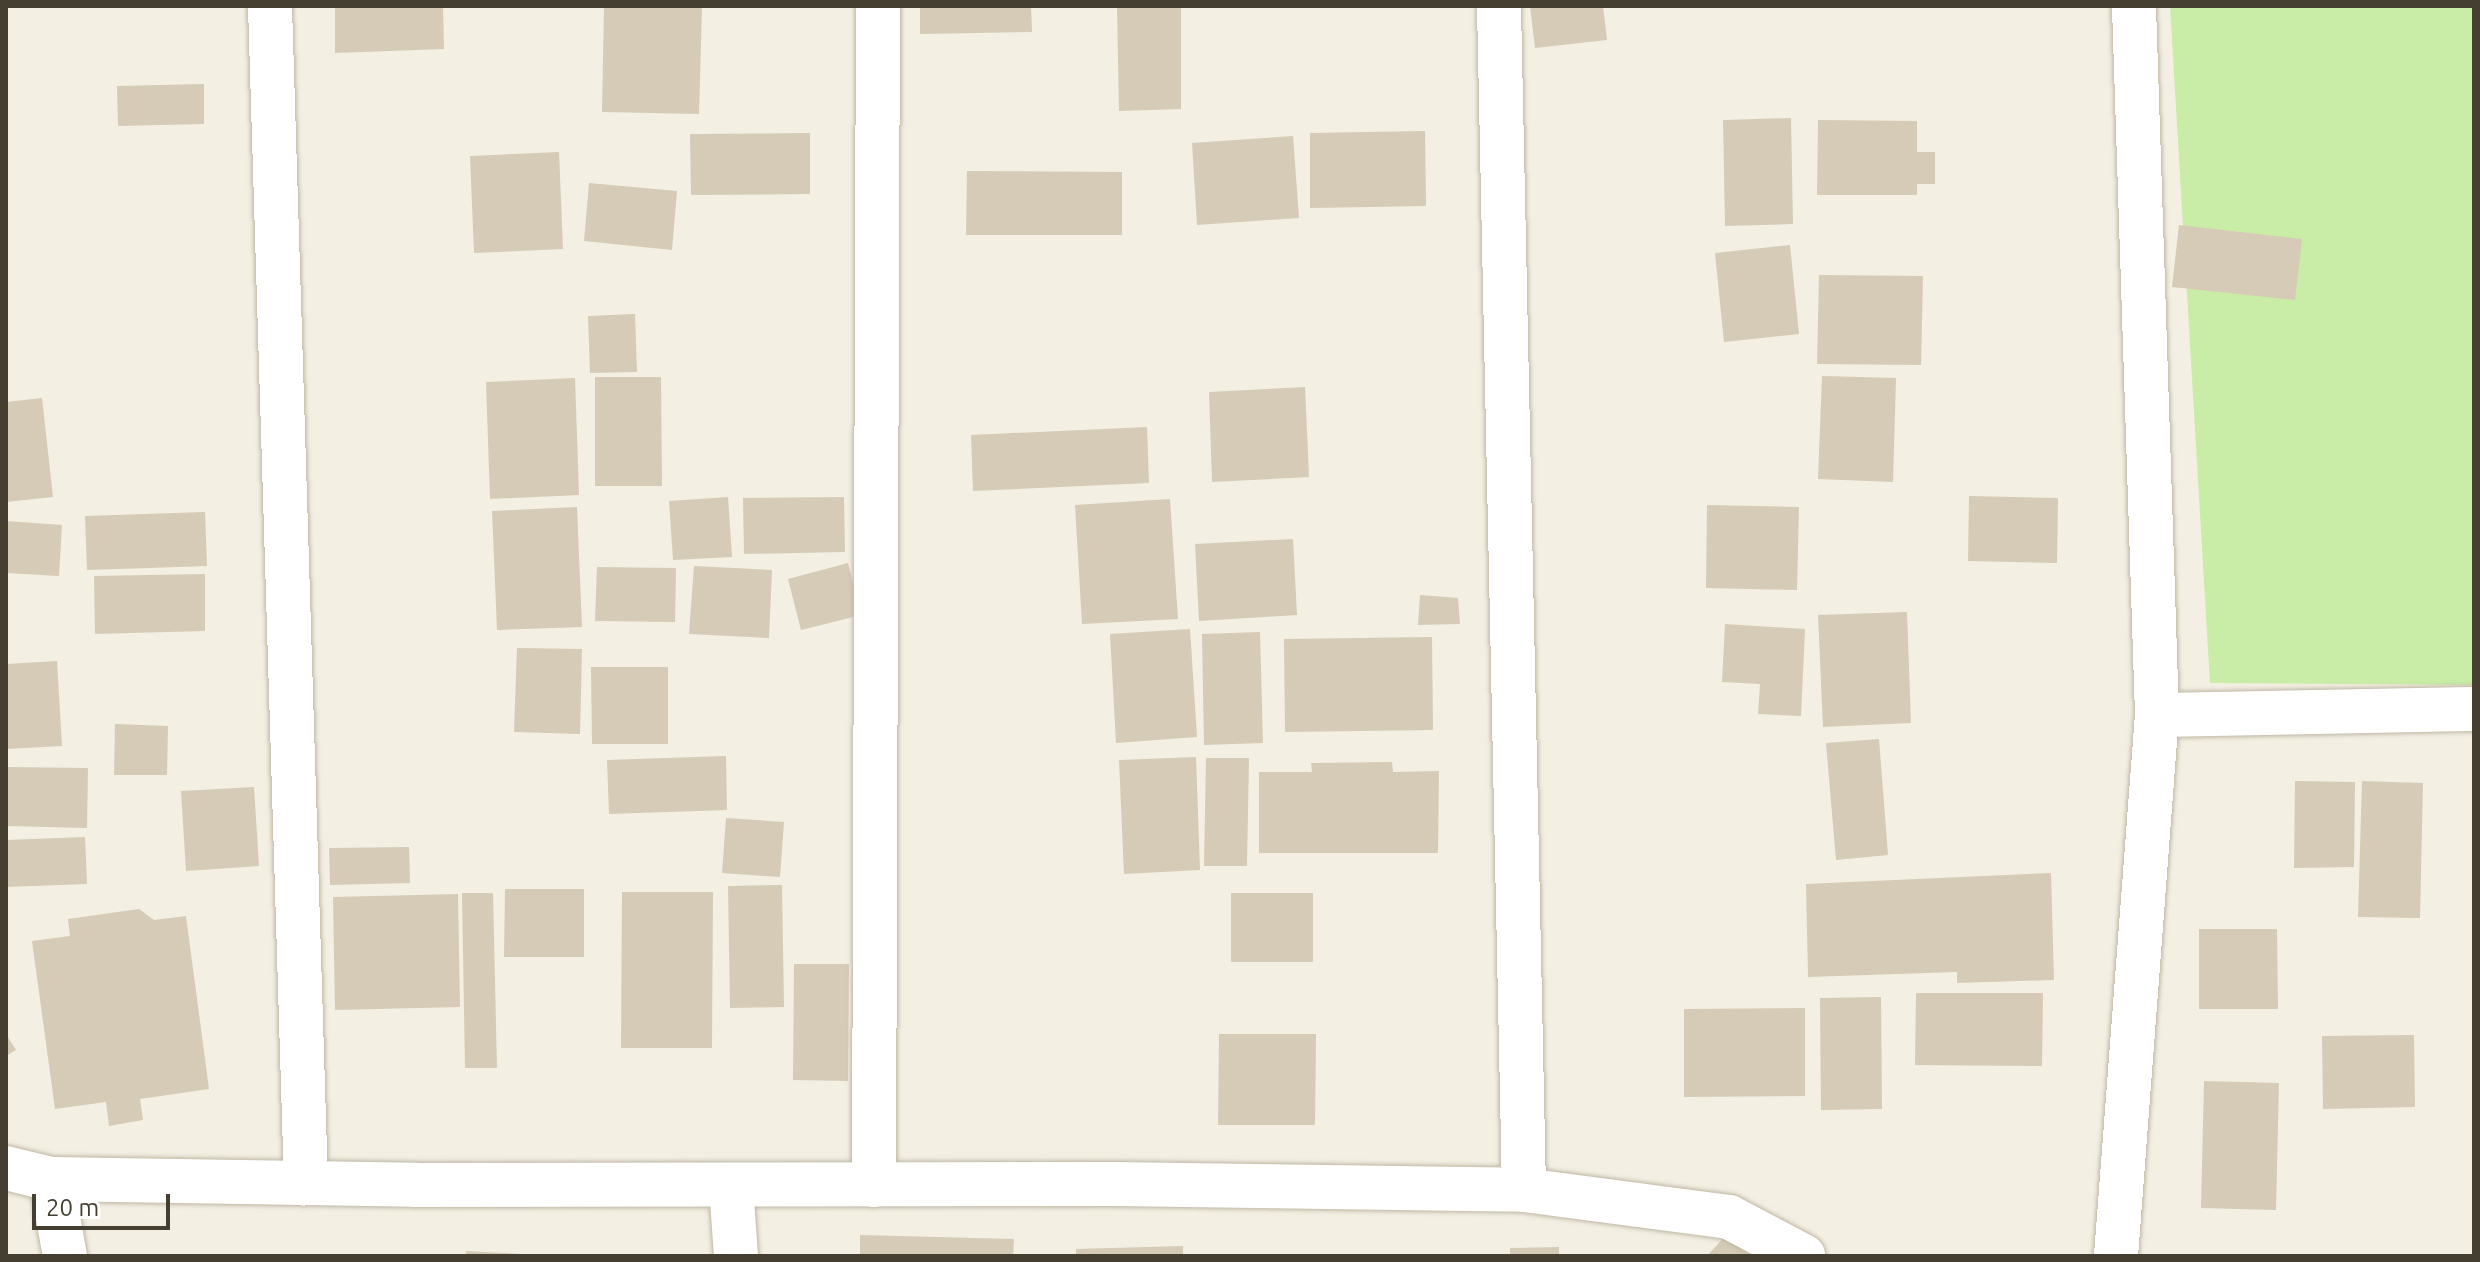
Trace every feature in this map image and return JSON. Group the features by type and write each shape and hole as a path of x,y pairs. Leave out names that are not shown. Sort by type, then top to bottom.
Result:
{"street":[{"path":"270,6 306,1183"},
{"path":"874,1185 878,6"},
{"path":"1499,6 1524,1190"},
{"path":"2116,1256 2157,715 2134,6"},
{"path":"2157,715 2474,709"},
{"path":"6,1168 51,1179 306,1183 1524,1190 1729,1217 1803,1256"},
{"path":"51,1179 65,1256"},
{"path":"731,1185 736,1256"}],"green space":[{"path":"2170,6 2474,6 2474,685 2210,683"}],"building":[{"path":"335,6 443,6 444,49 335,53"},
{"path":"604,6 702,6 699,114 602,112"},
{"path":"920,6 1031,6 1032,32 920,34"},
{"path":"1117,6 1181,6 1181,109 1119,111"},
{"path":"1530,6 1603,6 1607,40 1535,48"},
{"path":"204,84 204,124 118,126 117,86"},
{"path":"1791,118 1793,224 1725,226 1723,120"},
{"path":"1818,120 1917,121 1917,152 1935,152 1935,184 1917,184 1917,195 1817,195"},
{"path":"1425,131 1426,206 1310,208 1310,133"},
{"path":"810,133 810,194 691,195 690,134"},
{"path":"1293,136 1299,218 1197,225 1192,143"},
{"path":"559,152 563,249 474,253 470,156"},
{"path":"967,171 1122,172 1122,235 966,235"},
{"path":"589,183 677,191 672,250 584,241"},
{"path":"2179,225 2302,239 2295,300 2172,287"},
{"path":"1790,245 1799,334 1724,342 1715,253"},
{"path":"1819,275 1923,276 1921,365 1817,364"},
{"path":"635,314 637,372 590,373 588,316"},
{"path":"1822,376 1896,378 1893,482 1818,479"},
{"path":"595,377 661,377 662,486 595,486"},
{"path":"575,378 579,495 490,499 486,382"},
{"path":"1305,387 1309,477 1212,482 1209,392"},
{"path":"42,398 53,497 6,502 6,402"},
{"path":"1147,427 1149,483 973,491 971,435"},
{"path":"1969,496 2058,498 2057,563 1968,561"},
{"path":"728,497 732,557 673,560 669,501"},
{"path":"844,497 845,552 744,554 743,498"},
{"path":"1170,499 1178,619 1082,624 1075,505"},
{"path":"1707,505 1799,507 1797,590 1706,588"},
{"path":"577,507 582,627 497,630 492,511"},
{"path":"205,512 207,566 87,570 85,516"},
{"path":"6,521 62,525 59,576 6,573"},
{"path":"1293,539 1297,615 1199,621 1195,544"},
{"path":"848,563 861,615 801,630 788,579"},
{"path":"694,566 772,570 769,638 689,634"},
{"path":"597,567 676,568 675,622 595,621"},
{"path":"205,574 205,631 95,634 94,576"},
{"path":"1420,595 1458,598 1460,624 1418,625"},
{"path":"1907,612 1911,723 1823,727 1818,615"},
{"path":"1725,624 1805,629 1801,716 1758,714 1760,684 1722,682"},
{"path":"1190,629 1197,737 1116,743 1110,634"},
{"path":"1260,632 1263,743 1204,745 1202,634"},
{"path":"1432,637 1433,730 1285,732 1284,639"},
{"path":"517,648 582,649 580,734 514,732"},
{"path":"57,661 62,746 6,749 6,664"},
{"path":"591,667 668,667 668,744 592,744"},
{"path":"115,724 168,726 167,775 114,775"},
{"path":"1879,739 1888,855 1836,860 1826,743"},
{"path":"726,756 727,810 609,814 607,760"},
{"path":"1196,757 1200,870 1124,874 1119,760"},
{"path":"1206,758 1249,758 1247,866 1204,866"},
{"path":"1392,762 1393,772 1439,771 1438,853 1259,853 1259,772 1312,772 1311,763"},
{"path":"6,767 88,768 87,828 6,826"},
{"path":"2295,781 2355,782 2354,867 2294,868"},
{"path":"2362,781 2423,783 2420,918 2358,917"},
{"path":"254,787 259,866 186,871 181,791"},
{"path":"726,818 784,822 780,877 722,873"},
{"path":"85,837 87,884 6,887 6,840"},
{"path":"409,847 410,883 330,885 329,848"},
{"path":"2051,873 2054,980 1957,983 1957,972 1808,977 1806,884"},
{"path":"782,885 784,1007 730,1008 728,886"},
{"path":"505,889 584,889 584,957 504,957"},
{"path":"622,892 713,892 712,1048 621,1048"},
{"path":"462,893 493,893 497,1068 465,1068"},
{"path":"1231,893 1313,893 1313,962 1231,962"},
{"path":"458,894 460,1007 335,1010 333,897"},
{"path":"139,909 154,920 186,916 209,1089 140,1099 143,1120 109,1126 106,1102 55,1109 32,941 70,936 68,919"},
{"path":"2199,929 2277,929 2278,1009 2199,1009"},
{"path":"794,964 849,964 848,1081 793,1080"},
{"path":"1916,993 2043,993 2042,1066 1915,1065"},
{"path":"1881,997 1882,1109 1821,1110 1820,998"},
{"path":"1805,1008 1805,1096 1684,1097 1684,1009"},
{"path":"6,1034 16,1050 6,1056"},
{"path":"1219,1034 1316,1034 1315,1125 1218,1125"},
{"path":"2414,1035 2415,1107 2323,1109 2322,1036"},
{"path":"2204,1081 2279,1083 2276,1210 2201,1208"},
{"path":"860,1235 1014,1239 1013,1256 860,1256"},
{"path":"1726,1235 1750,1256 1707,1256"},
{"path":"1183,1246 1183,1256 1076,1256 1076,1249"},
{"path":"1559,1247 1559,1256 1510,1256 1510,1248"},
{"path":"466,1251 522,1254 466,1256"}]}
